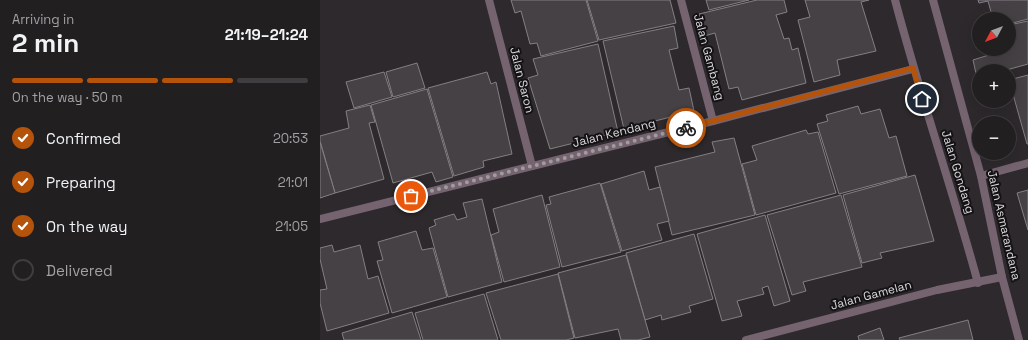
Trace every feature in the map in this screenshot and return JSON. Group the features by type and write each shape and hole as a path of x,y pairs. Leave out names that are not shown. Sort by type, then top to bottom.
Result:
{"street":[{"name":"Jalan Saron","path":"489,0 532,166"},
{"name":"Jalan Gambang","path":"681,0 713,121"},
{"name":"Jalan Gondang","path":"895,0 913,68 978,283"},
{"name":"Jalan Asmarandana","path":"933,0 981,176 1002,277 1019,340"},
{"name":"Jalan Kendang","path":"320,219 713,121 913,68"},
{"path":"981,176 1028,163"},
{"name":"Jalan Gamelan","path":"746,340 937,290 1002,277"}],"building":[{"path":"511,0 586,0 598,41 541,56 537,43 530,44 521,11 515,13"},
{"path":"587,0 670,0 676,23 599,40"},
{"path":"706,0 749,0 709,10"},
{"path":"757,0 784,0 787,12 776,15 784,39 789,38 792,50 798,48 806,83 742,100 738,87 729,89 715,33 704,36 699,14"},
{"path":"805,0 869,0 861,2 876,51 837,60 840,75 814,82 798,20 810,17"},
{"path":"978,0 1028,0 1028,19 1016,22 1016,12 991,12 988,1 979,3"},
{"path":"1028,21 1028,64 1016,67 1016,64 974,64 973,60 986,56 1016,56 1016,24"},
{"path":"674,26 678,48 669,50 679,90 689,88 694,111 624,129 603,41"},
{"path":"598,44 618,132 550,149 528,78 538,75 533,59"},
{"path":"417,63 425,88 393,97 386,72"},
{"path":"384,72 392,97 354,108 346,82"},
{"path":"487,72 491,84 496,82 512,154 483,161 484,167 454,176 428,88"},
{"path":"1028,75 1028,144 1016,105 1016,78"},
{"path":"427,89 453,177 436,182 432,172 393,183 371,105"},
{"path":"370,105 375,122 369,123 384,179 335,193 320,141 320,136 349,128 346,111"},
{"path":"858,106 861,114 880,109 889,138 896,136 907,176 839,194 817,124 828,121 826,115"},
{"path":"806,130 808,134 818,132 836,193 756,215 742,164 757,160 752,146"},
{"path":"734,138 755,215 672,235 655,167 715,152 712,142"},
{"path":"320,142 335,193 320,198"},
{"path":"644,171 649,190 660,187 669,221 657,224 662,240 622,251 601,184"},
{"path":"915,175 934,241 880,253 882,258 862,263 843,195"},
{"path":"600,183 621,252 562,267 546,205 551,204 549,197"},
{"path":"1028,190 1028,230 1017,193"},
{"path":"542,195 560,267 504,282 491,235 499,232 493,209"},
{"path":"841,195 862,267 803,282 806,291 792,295 767,215"},
{"path":"482,199 502,282 448,297 429,228 436,225 434,220 454,214 457,220 467,217 463,203"},
{"path":"765,215 790,301 774,306 768,286 762,288 764,294 737,301 742,316 722,321 697,234"},
{"path":"416,231 422,250 433,248 447,297 392,313 377,261 383,260 378,242"},
{"path":"694,234 713,299 689,306 691,312 662,320 661,315 645,320 626,253"},
{"path":"332,245 334,252 360,245 368,279 378,276 389,313 327,331 320,303 320,290 327,289 320,259 320,248"},
{"path":"626,255 650,337 638,340 621,340 618,329 575,338 558,273"},
{"path":"558,274 574,338 566,340 501,340 486,293"},
{"path":"484,294 498,340 423,340 415,313"},
{"path":"412,312 421,340 344,340 342,333"},
{"path":"968,320 973,340 900,340 899,338"},
{"path":"880,328 884,340 859,340 858,336"}],"way so far":[{"path":"411,196 686,128"}],"route":[{"path":"686,128 913,68 922,99"}]}
